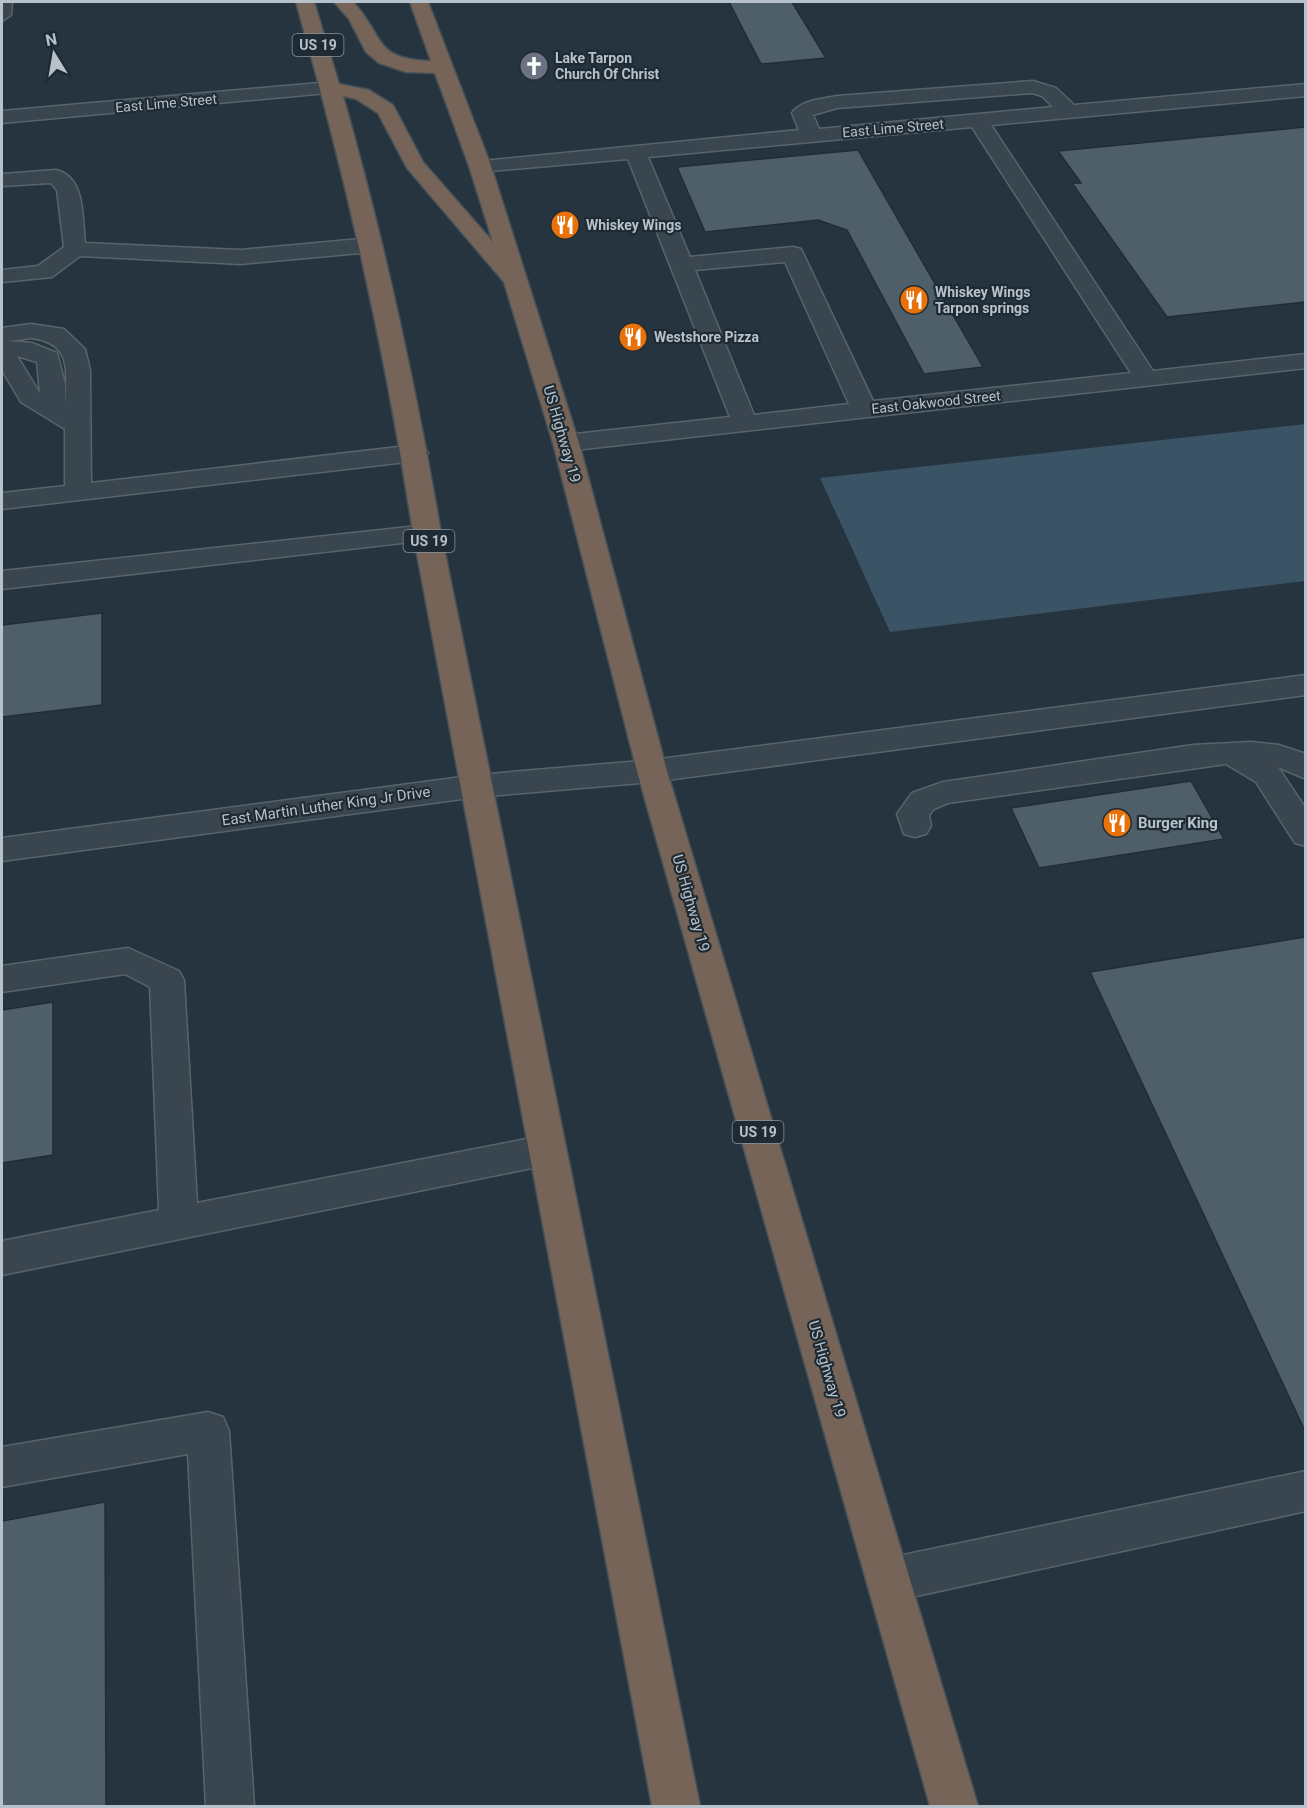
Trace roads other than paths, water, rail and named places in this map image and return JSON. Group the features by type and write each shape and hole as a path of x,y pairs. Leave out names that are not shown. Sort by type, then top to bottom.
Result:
{"highway":[{"name":"US 19","path":"305,2 332,88 371,245 415,453 427,533 676,1806"},
{"path":"343,2 357,17 373,48 386,59 406,66 445,66"},
{"name":"US Highway 19","path":"419,2 445,66 480,166 566,443 652,771 954,1806"},
{"path":"332,88 362,94 386,109 414,164 518,287"}],"street":[{"path":"2,15 3,2"},
{"path":"812,136 802,113 817,106 907,95 1032,87 1049,92 1069,112"},
{"name":"East Lime Street","path":"2,117 332,88"},
{"name":"East Lime Street","path":"480,166 1305,90"},
{"path":"978,121 1146,378"},
{"path":"636,152 745,423"},
{"path":"2,180 56,176 68,189 75,249"},
{"path":"6,276 44,272 75,249 135,250 199,257 244,257 371,245"},
{"path":"681,265 793,254 864,410"},
{"path":"2,335 31,331 56,334 74,349 78,370 78,492"},
{"path":"2,349 32,350 48,358 53,384 52,410"},
{"path":"2,355 5,356 30,397 78,426"},
{"name":"East Oakwood Street","path":"566,443 1305,361"},
{"path":"2,501 415,453"},
{"path":"2,580 427,533"},
{"name":"East Martin Luther King Jr Drive","path":"2,850 477,786 652,771 1305,685"},
{"path":"915,826 913,814 923,801 943,793 1193,756 1232,753 1265,752 1294,760 1305,768"},
{"path":"1232,753 1267,774 1305,836"},
{"path":"2,979 128,961 167,980 179,1224"},
{"path":"2,1258 547,1150"},
{"path":"2,1467 208,1431 230,1806"},
{"path":"889,1580 1305,1491"}],"water":[{"path":"1305,424 1305,581 890,632 820,478"}],"place":[{"name":"Lake Tarpon Church Of Christ","path":"534,66"},
{"name":"Whiskey Wings","path":"565,225"},
{"name":"Whiskey Wings Tarpon springs","path":"914,300"},
{"name":"Westshore Pizza","path":"633,337"},
{"name":"Burger King","path":"1117,823"}]}
